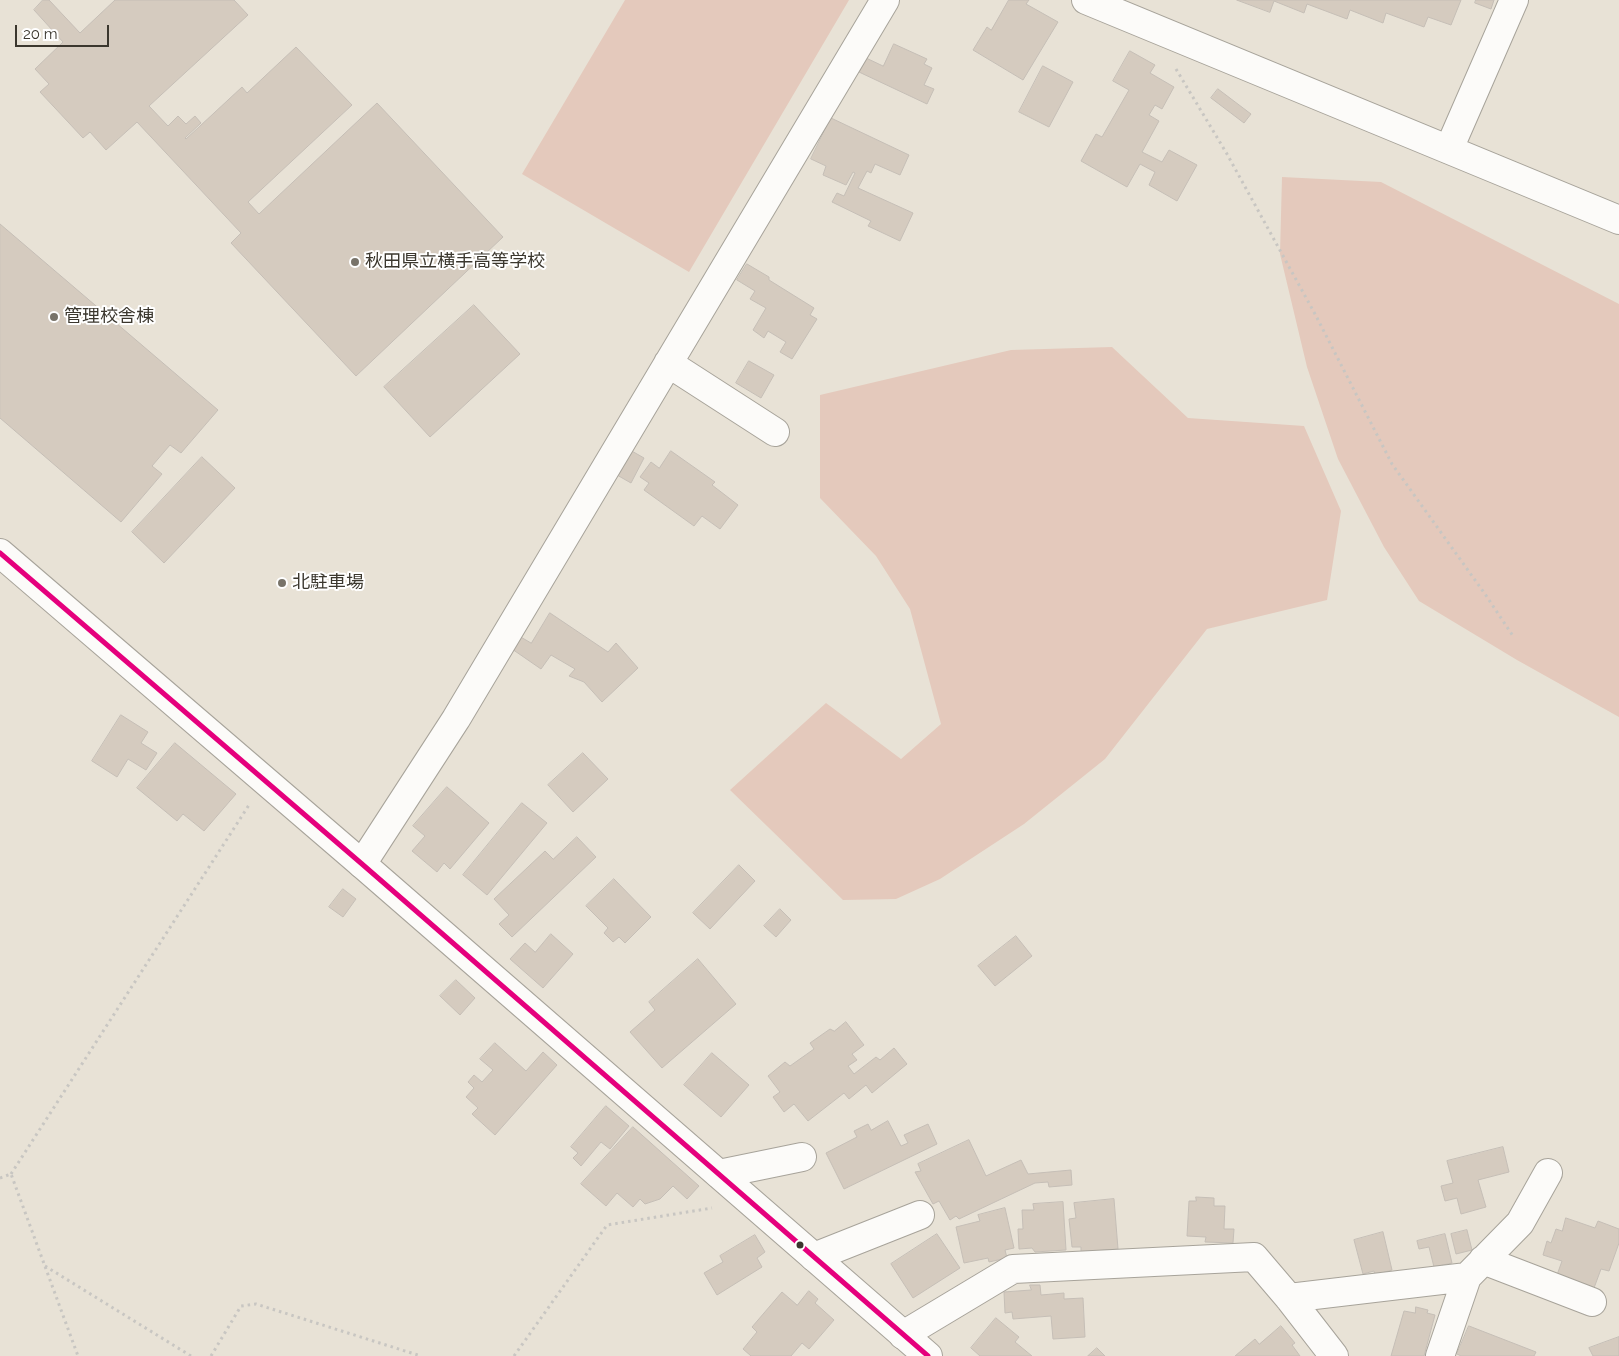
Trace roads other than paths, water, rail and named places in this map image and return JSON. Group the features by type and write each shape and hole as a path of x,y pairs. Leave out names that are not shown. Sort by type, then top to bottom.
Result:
{"street":[{"path":"362,864 456,719 885,0"},
{"path":"1086,0 1619,220"},
{"path":"1448,149 1514,0"},
{"path":"668,363 775,432"},
{"path":"0,553 266,780 928,1356"},
{"path":"720,1174 802,1157"},
{"path":"1440,1356 1475,1269 1520,1223 1548,1173"},
{"path":"814,1257 920,1215"},
{"path":"903,1334 1012,1269 1254,1257 1334,1356"},
{"path":"1289,1298 1475,1269 1592,1302"}],"place":[{"name":"秋田県立横手高等学校","path":"355,262"},
{"name":"管理校舎棟","path":"54,317"},
{"name":"北駐車場","path":"282,583"}]}
